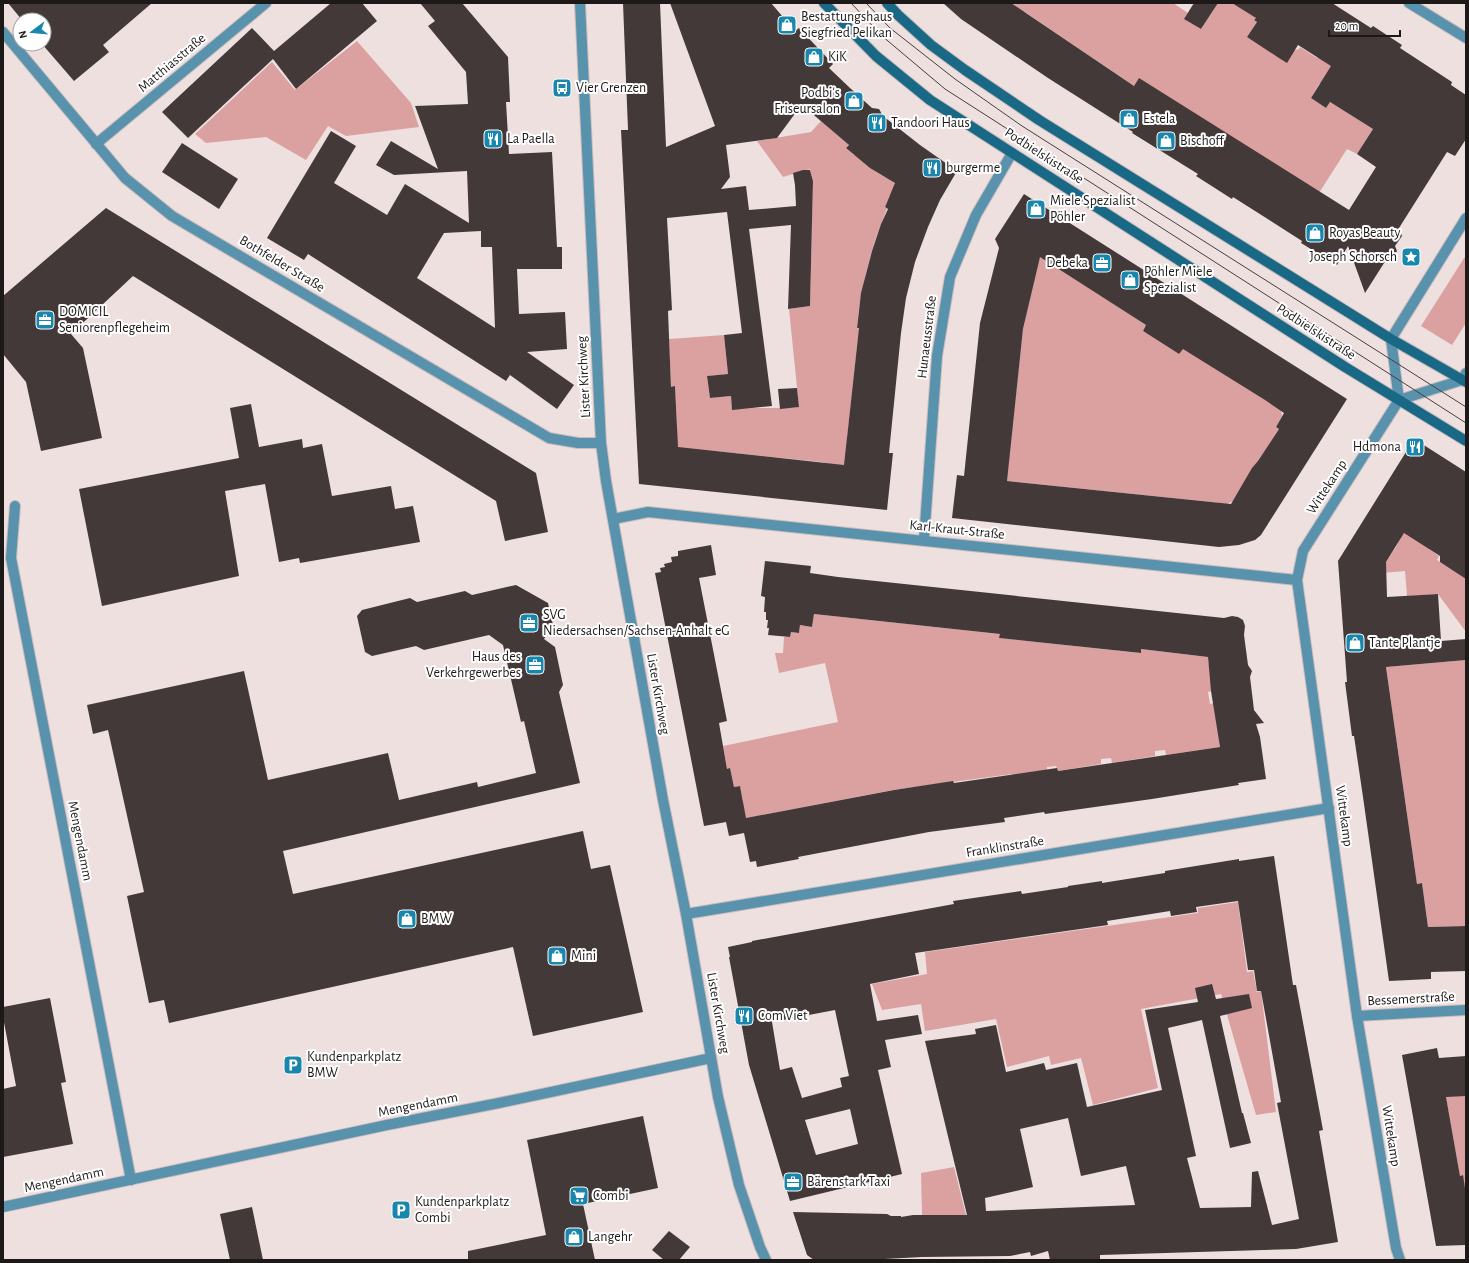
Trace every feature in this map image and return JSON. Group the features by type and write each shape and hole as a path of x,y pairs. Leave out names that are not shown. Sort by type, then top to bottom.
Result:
{"main road":[{"name":"Podbielskistraße","path":"824,3 876,56 930,100 1346,367 1466,441"},
{"name":"Podbielskistraße","path":"887,3 931,45 1039,120 1391,339 1465,378"}],"street":[{"name":"Matthiasstraße","path":"96,144 266,3"},
{"name":"Lister Kirchweg","path":"580,3 601,443 606,481 663,800 686,914 718,1097 739,1185 760,1247 766,1260"},
{"path":"1409,3 1466,38"},
{"name":"Bothfelder Straße","path":"3,32 125,178 172,216 549,438 578,443 601,443"},
{"name":"Hunaeusstraße","path":"924,540 937,356 950,277 976,215 1012,153"},
{"path":"1465,378 1399,400 1391,339 1466,218"},
{"name":"Wittekamp","path":"1399,400 1303,551 1297,580 1357,1016 1396,1248 1400,1260"},
{"name":"Mengendamm","path":"15,506 11,558 131,1180"},
{"name":"Karl-Kraut-Straße","path":"613,519 648,512 1297,580"},
{"name":"Franklinstraße","path":"686,914 1329,808"},
{"name":"Bessemerstraße","path":"1357,1016 1466,1010"},
{"name":"Mengendamm","path":"3,1207 711,1058"}],"shaded area":[{"path":"1009,3 1173,3 1188,13 1185,19 1201,29 1214,9 1211,3 1237,3 1256,18 1254,20 1257,22 1247,37 1295,50 1299,49 1300,47 1317,58 1319,55 1342,70 1328,82 1319,84 1311,98 1326,108 1330,102 1373,129 1357,154 1347,149 1319,193 1139,79 1134,86 1025,12 1023,13"},
{"path":"357,41 411,103 419,127 346,136 328,126 306,160 266,137 206,143 195,134 272,62 295,90"},
{"path":"821,121 849,145 846,148 854,155 856,153 875,171 885,177 886,176 897,185 889,197 885,207 887,209 876,238 861,297 857,328 861,329 858,338 847,438 855,469 821,462 703,450 674,450 677,425 675,387 671,387 669,339 724,335 728,374 707,376 710,398 731,396 732,409 799,407 789,309 810,306 813,181 810,169 783,177 757,141 811,132"},
{"path":"1037,254 1146,325 1143,331 1179,354 1183,348 1281,410 1282,416 1276,427 1279,429 1233,501 1227,504 1006,481 1023,329 1036,272"},
{"path":"1466,255 1466,323 1452,345 1421,326"},
{"path":"1406,527 1439,531 1429,549 1439,556 1437,560 1464,577 1466,574 1466,632 1438,594 1407,596 1405,571 1382,573 1382,568 1396,547"},
{"path":"814,614 1000,634 1000,638 1140,653 1141,649 1208,657 1212,691 1208,692 1210,704 1214,703 1220,747 1166,755 1165,750 1155,751 1155,756 1112,763 1111,758 1101,759 1101,764 1058,771 1056,766 1047,767 1047,772 1012,777 1012,774 893,790 736,820 743,801 740,786 734,787 730,769 727,769 723,746 838,722 825,663 779,673 775,653 783,653 784,637 790,637 791,632 799,633 800,625 812,627"},
{"path":"1466,660 1466,926 1428,927 1422,883 1417,884 1386,667"},
{"path":"1238,902 1247,972 1253,971 1257,992 1261,991 1276,1112 1256,1115 1221,994 1141,1009 1158,1088 1093,1105 1081,1058 1051,1065 1049,1056 1007,1067 996,1019 925,1031 921,1004 882,1010 872,984 927,974 925,952 1198,913 1198,908"},
{"path":"1445,1092 1458,1096 1466,1096 1466,1195 1462,1175 1460,1176"},
{"path":"954,1167 966,1215 922,1215 921,1173"}],"building":[{"path":"8,3 152,3 103,45 109,52 74,81 49,52 52,52 52,12 15,12"},
{"path":"331,3 362,3 377,21 296,89 273,59 188,138 162,112 252,28 274,51"},
{"path":"420,3 462,3 508,57 510,102 506,102 509,154 552,152 557,247 562,247 562,269 517,269 519,314 565,312 567,349 527,352 574,385 557,409 510,375 506,381 308,254 304,260 267,238 331,131 356,146 334,183 387,215 405,184 469,223 467,171 394,175 376,165 391,141 438,169 415,106 468,104 466,72 428,26 435,21","holes":["481,231 481,247 492,247 495,328 417,278 444,233"]},
{"path":"623,3 660,3 666,147 715,126 670,3 771,3 795,31 799,28 833,64 829,68 872,108 879,109 883,116 920,145 957,171 940,200 928,227 915,262 906,298 889,453 893,453 887,510 639,484 621,130 628,130","holes":["791,103 799,109 802,105 849,145 846,148 870,168 895,183 885,207 888,209 881,224 872,251 861,293 857,328 859,328 844,465 678,447 675,386 671,387 668,311 672,310 667,218 727,212 742,333 724,335 728,374 707,376 710,398 731,396 732,410 772,406 749,229 791,225 788,309 810,306 813,181 810,170 803,170 793,173 796,206 749,210 746,186 721,189 730,177 726,145 777,138 794,115"]},
{"path":"943,3 1011,3 1134,86 1139,78 1349,210 1376,167 1357,154 1373,129 1330,102 1326,108 1311,98 1331,66 1298,45 1287,63 1279,58 1247,37 1257,22 1254,20 1256,18 1232,3 1332,3 1371,28 1373,26 1402,45 1400,48 1452,82 1451,85 1466,95 1466,139 1455,156 1447,152 1399,228 1402,236 1395,246 1397,251 1392,259 1386,260 1365,293 1348,246 1337,265 1301,243 1302,241 1233,197 1232,199 1196,176 1198,174 1048,78 961,19"},
{"path":"1194,3 1218,3 1201,29 1184,19"},
{"path":"182,143 238,179 219,209 162,172"},
{"path":"1024,194 1347,399 1261,535 1255,540 1239,545 1219,547 952,518 957,475 964,476 980,323 999,248 995,239","holes":["1040,257 1146,325 1143,331 1179,354 1183,349 1284,413 1276,427 1279,429 1252,468 1231,504 1007,481 1023,329"]},
{"path":"106,208 536,473 548,532 505,541 496,501 133,276 71,334 83,348 102,438 41,451 26,382 3,354 3,296"},
{"path":"797,388 799,407 780,409 778,389"},
{"path":"251,404 259,447 302,439 303,448 322,444 332,496 391,486 395,509 413,506 420,542 300,563 299,558 279,562 265,484 225,491 239,576 102,606 79,489 239,458 230,408"},
{"path":"1419,442 1466,472 1466,579 1440,562 1440,556 1404,533 1386,562 1387,597 1438,594 1441,641 1466,639 1466,660 1386,667 1417,884 1422,883 1428,927 1466,926 1466,971 1431,972 1431,979 1389,981 1345,682 1347,682 1338,561 1411,444"},
{"path":"711,545 716,575 699,578 727,721 719,723 727,769 730,768 734,787 740,786 746,818 894,790 953,781 954,783 1057,768 1058,771 1220,747 1211,691 1208,657 1141,649 1141,653 999,638 1000,634 814,614 812,627 800,625 799,633 791,632 790,637 768,635 768,620 766,620 766,612 764,612 765,597 761,596 765,561 811,566 810,573 838,577 1224,618 1232,616 1238,617 1243,620 1245,626 1244,635 1248,665 1252,671 1250,677 1254,710 1264,723 1256,724 1260,737 1266,779 1238,783 1239,785 1152,799 1045,814 1044,812 1004,818 1005,822 929,832 798,857 799,859 757,867 756,861 750,862 744,833 729,836 726,822 704,826 655,573 661,572 660,568 665,567 664,564 672,562 671,557 678,556 678,551"},
{"path":"516,585 548,603 553,625 544,639 555,647 563,685 559,692 580,783 283,851 293,894 583,831 591,869 610,865 643,1012 533,1036 513,947 169,1023 164,1000 149,1003 127,896 144,892 108,730 93,734 87,705 244,671 268,780 388,753 399,800 477,782 478,787 536,773 524,721 521,722 503,645 489,635 424,650 416,646 372,656 365,652 357,616 362,610 410,598 417,602 465,591 472,595"},
{"path":"1274,856 1293,985 1296,985 1323,1130 1319,1131 1338,1242 1296,1249 1100,1255 1100,1260 1050,1260 1048,1251 1031,1256 1030,1252 1010,1256 922,1257 866,1260 814,1260 807,1255 793,1212 887,1214 901,1217 913,1215 967,1215 925,1041 976,1034 975,1029 996,1025 1006,1072 1044,1063 1046,1070 1077,1063 1087,1107 1162,1090 1145,1010 1198,1002 1195,988 1212,984 1216,999 1249,994 1252,1008 1220,1016 1242,1113 1251,1143 1230,1148 1202,1020 1168,1028 1196,1156 1187,1158 1200,1208 1251,1207 1252,1172 1258,1171 1272,1225 1299,1219 1277,1103 1281,1102 1261,991 1257,991 1254,970 1248,970 1238,901 1196,907 1197,912 1171,916 1170,911 1107,921 1108,925 915,953 919,974 870,984 877,1021 918,1015 922,1034 885,1040 891,1067 878,1070 902,1174 790,1201 749,1065 729,957 728,947 752,941 954,904 953,901 1021,891 1022,894 1102,881 1102,883 1239,859 1239,861","holes":["835,1010 849,1076 840,1078 842,1087 802,1098 792,1067 780,1070 772,1022","850,1109 858,1144 816,1155 805,1120","1068,1118 1081,1176 1126,1166 1135,1205 986,1211 985,1198 1033,1187 1020,1129"]},
{"path":"50,998 66,1082 61,1083 73,1144 3,1157 3,1089 16,1086 3,1017 3,1007"},
{"path":"1437,1048 1439,1058 1466,1056 1466,1096 1446,1097 1460,1176 1463,1175 1466,1195 1466,1245 1436,1246 1402,1055"},
{"name":"Combi","path":"643,1116 658,1188 583,1204 595,1260 468,1260 468,1251 546,1235 527,1140"},
{"path":"252,1207 263,1260 230,1260 220,1214"},
{"path":"669,1231 690,1247 679,1260 664,1260 652,1250"}],"tram line":[{"path":"851,3 882,36 945,89 1466,423"},
{"path":"866,3 890,28 955,79 1022,126 1466,407"}],"place":[{"name":"Bestattungshaus Siegfried Pelikan","path":"787,25"},
{"name":"KiK","path":"814,57"},
{"name":"Vier Grenzen","path":"562,88"},
{"name":"Podbi's Friseursalon","path":"854,101"},
{"name":"Estela","path":"1129,119"},
{"name":"Tandoori Haus","path":"877,123"},
{"name":"La Paella","path":"493,139"},
{"name":"Bischoff","path":"1166,141"},
{"name":"burgerme","path":"932,168"},
{"name":"Miele Spezialist Pöhler","path":"1036,209"},
{"name":"Royas Beauty","path":"1315,233"},
{"name":"Joseph Schorsch","path":"1411,257"},
{"name":"Debeka","path":"1102,263"},
{"name":"Pöhler Miele Spezialist","path":"1130,280"},
{"name":"DOMICIL Seniorenpflegeheim","path":"45,320"},
{"name":"Hdmona","path":"1415,447"},
{"name":"SVG Niedersachsen/Sachsen-Anhalt eG","path":"529,623"},
{"name":"Tante Plantje","path":"1355,643"},
{"name":"Haus des Verkehrgewerbes","path":"535,665"},
{"name":"BMW","path":"407,919"},
{"name":"Mini","path":"557,956"},
{"name":"Com Viet","path":"744,1016"},
{"name":"Kundenparkplatz BMW","path":"293,1065"},
{"name":"Bärenstark Taxi","path":"793,1182"},
{"name":"Combi","path":"579,1196"},
{"name":"Kundenparkplatz Combi","path":"401,1210"},
{"name":"Langehr","path":"574,1237"}]}
